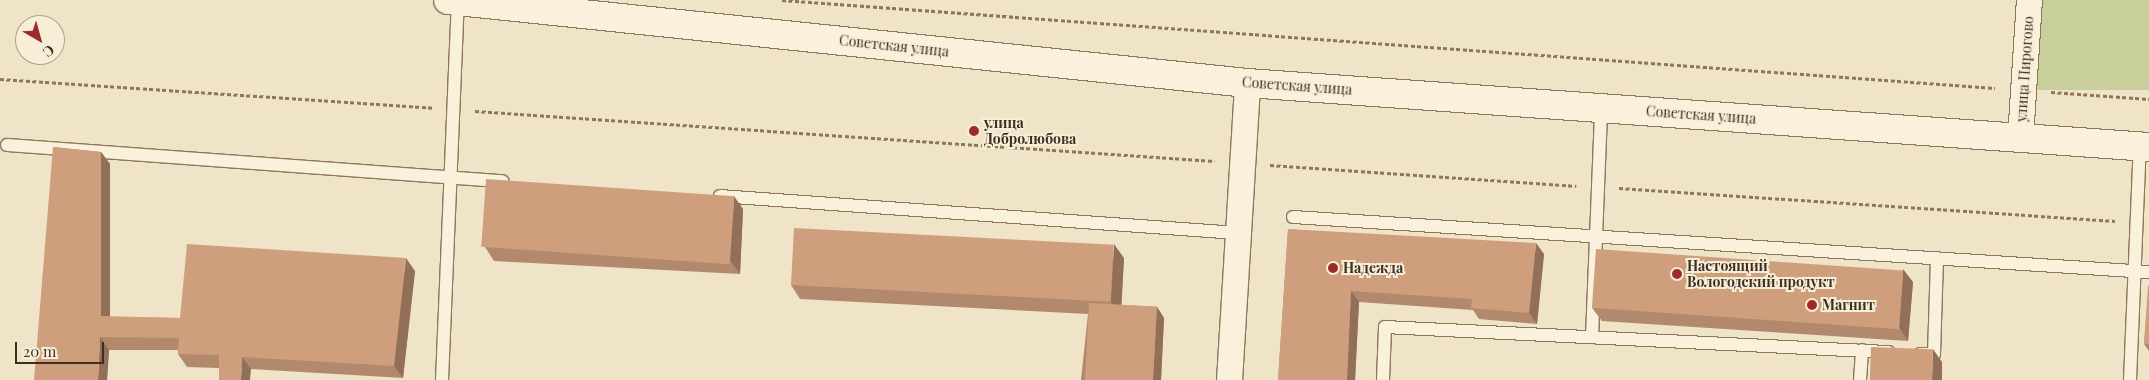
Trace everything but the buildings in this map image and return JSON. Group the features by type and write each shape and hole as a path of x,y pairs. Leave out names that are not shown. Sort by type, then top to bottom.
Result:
{"main road":[{"name":"Советская улица","path":"455,0 1247,83 2145,146"}],"street":[{"name":"улица Пирогово","path":"2020,138 2029,0"},
{"path":"1229,380 1247,83"}],"lane":[{"path":"442,380 454,110 455,0"},
{"path":"1592,338 1601,108"},
{"path":"7,145 521,182"},
{"path":"2130,380 2135,271 2145,146"},
{"path":"710,195 1238,233"},
{"path":"1293,217 2149,272"},
{"path":"1383,380 1385,327 1934,354 1937,258"},
{"path":"1860,380 1862,350"}],"path":[{"path":"782,0 2149,100"},
{"path":"0,79 1220,162"},
{"path":"1270,165 2120,221"}],"green space":[{"path":"2029,0 2149,0 2149,90 2029,90"}],"place":[{"name":"улица Добролюбова","path":"974,131"},
{"name":"Надежда","path":"1333,268"},
{"name":"Настоящий Вологодский продукт","path":"1677,274"},
{"name":"Магнит","path":"1812,305"}]}
